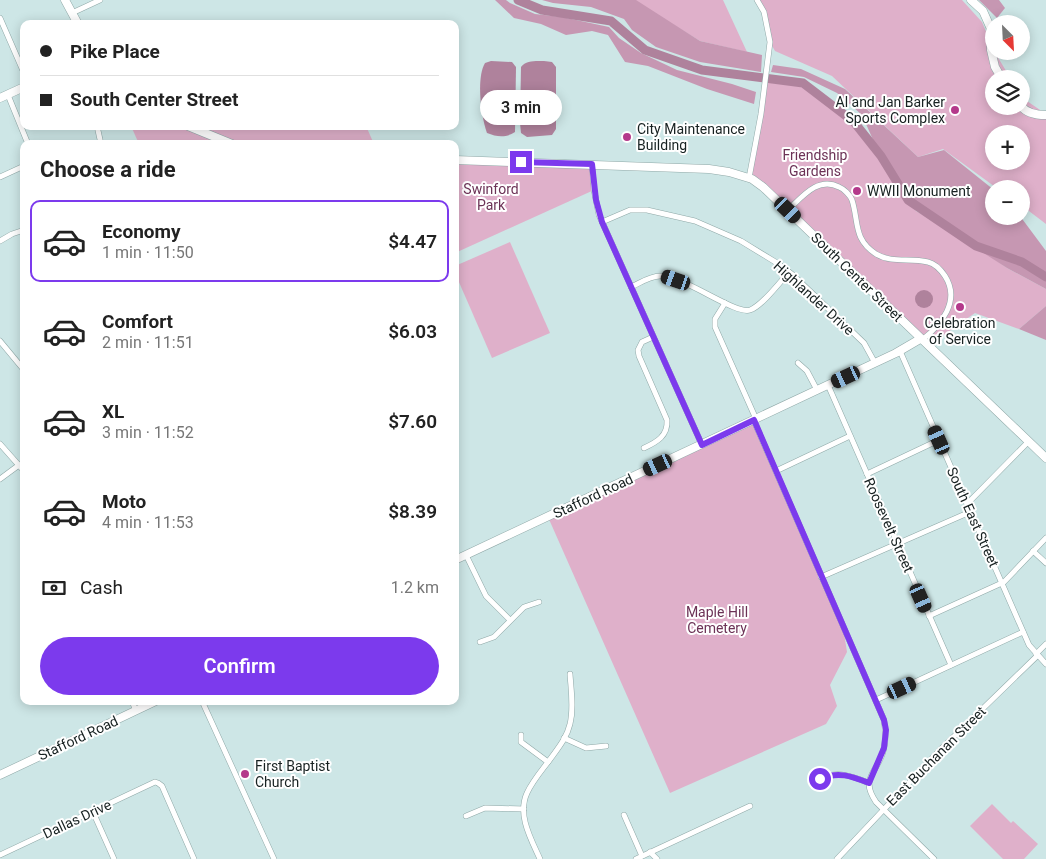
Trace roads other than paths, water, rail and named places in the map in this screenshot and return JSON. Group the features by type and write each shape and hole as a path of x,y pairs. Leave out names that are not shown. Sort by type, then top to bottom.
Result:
{"street":[{"path":"66,0 76,20"},
{"path":"72,13 100,0"},
{"path":"749,178 761,114 770,42 764,12 756,0"},
{"path":"971,0 983,11 991,29 991,50 997,70"},
{"path":"0,18 20,64"},
{"path":"0,98 20,89"},
{"path":"8,94 20,124"},
{"path":"1030,112 1036,115 1046,115"},
{"path":"198,130 222,140"},
{"name":"South Center Street","path":"459,160 710,168 749,178 788,210 921,340 1046,458"},
{"path":"592,164 596,200 602,222 702,445"},
{"path":"0,177 20,168"},
{"path":"788,210 819,184 837,186 843,189 852,200 859,236 870,249 884,258 900,261 928,262 940,268 950,285 952,291 951,300 940,322 921,340"},
{"name":"Highlander Drive","path":"602,222 634,209 647,210 709,226 741,241 771,258 789,272 864,343 875,363"},
{"path":"0,241 20,231"},
{"path":"631,287 654,277 666,277 703,291 740,310 753,309 789,272"},
{"path":"725,303 714,320 715,327 884,720 886,739 882,755 871,775 869,783 873,797 934,859"},
{"path":"644,448 664,436 668,428 667,420 638,350 642,342 654,337"},
{"name":"Stafford Road","path":"459,558 921,340"},
{"path":"0,341 20,365"},
{"name":"South East Street","path":"900,350 1029,645 1046,664"},
{"path":"798,363 807,371 817,390"},
{"name":"Roosevelt Street","path":"828,385 951,666"},
{"path":"776,471 850,436"},
{"path":"867,474 939,440"},
{"path":"967,504 1029,441"},
{"path":"0,444 19,465 0,479"},
{"path":"821,577 970,512"},
{"path":"929,616 1002,583 1046,538"},
{"path":"1033,551 1046,563"},
{"path":"466,555 486,596 510,620"},
{"path":"480,642 494,637 524,607 539,602"},
{"path":"876,700 1023,632"},
{"name":"East Buchanan Street","path":"837,859 883,809 1046,644"},
{"path":"540,859 525,825 524,809 527,794 564,738 572,716 570,674"},
{"path":"134,705 136,711"},
{"name":"Stafford Road","path":"0,775 148,705"},
{"path":"204,705 274,859"},
{"path":"520,734 521,742 548,762"},
{"path":"564,738 586,748 606,746"},
{"path":"815,782 826,776 838,774 851,776 869,783"},
{"name":"Dallas Drive","path":"0,855 155,782 162,786 194,859"},
{"path":"624,815 639,858 750,806"},
{"path":"466,816 482,809 493,807 524,809"},
{"path":"93,812 114,859"},
{"path":"650,852 657,859"}],"waterway":[{"path":"518,0 542,10 611,21 645,50 702,70 803,83 854,122 881,156 908,200 976,246 1022,262 1046,277"}],"place":[{"name":"Al and Jan Barker Sports Complex","path":"955,110"},
{"name":"City Maintenance Building","path":"627,137"},
{"name":"WWII Monument","path":"857,191"},
{"name":"Celebration of Service","path":"960,307"},
{"name":"First Baptist Church","path":"245,774"}],"park label":[{"name":"Friendship Gardens","path":"815,164"},
{"name":"Swinford Park","path":"491,197"},
{"name":"Maple Hill Cemetery","path":"717,620"}]}
